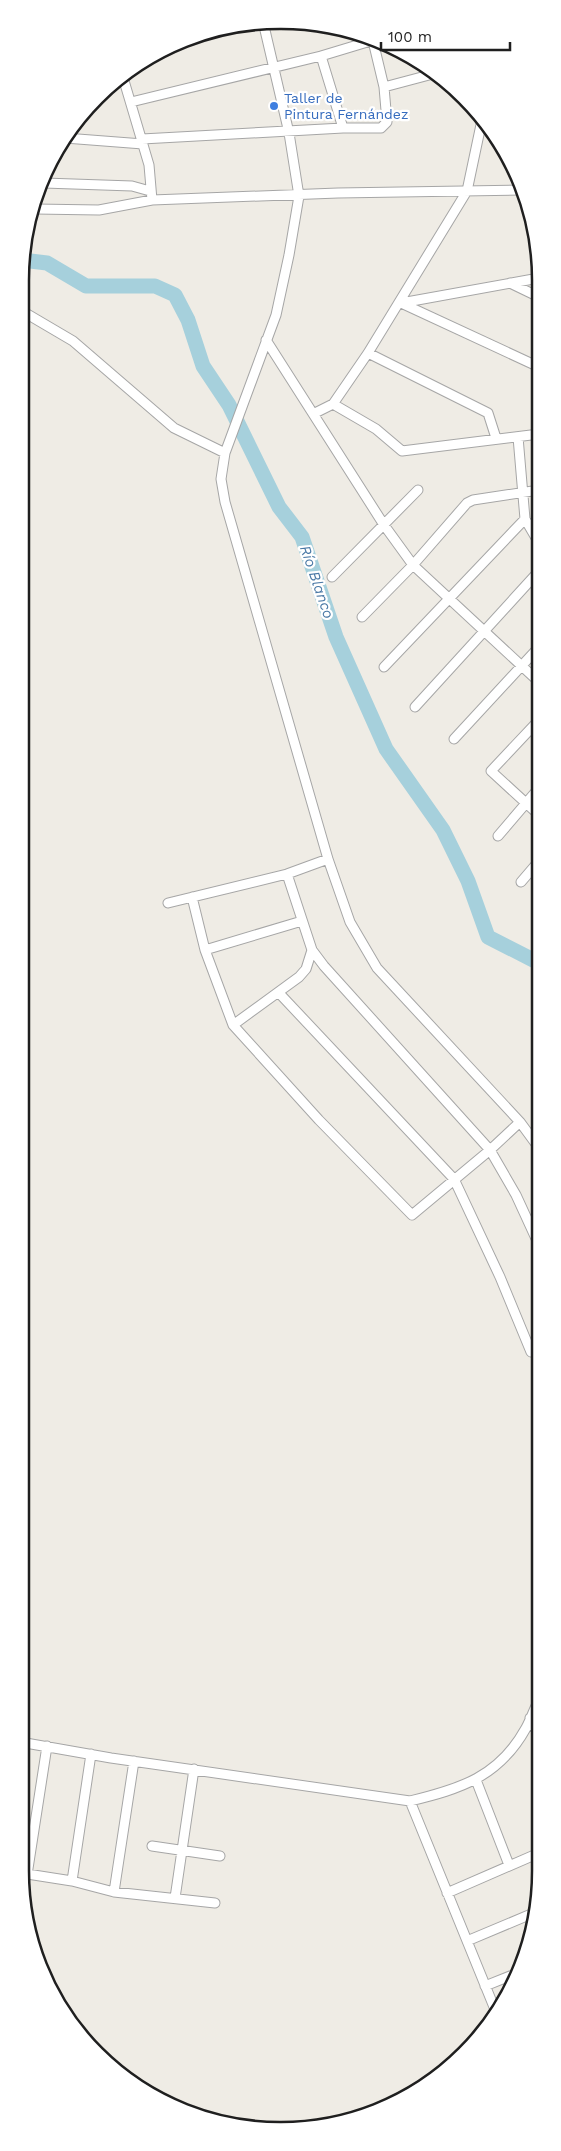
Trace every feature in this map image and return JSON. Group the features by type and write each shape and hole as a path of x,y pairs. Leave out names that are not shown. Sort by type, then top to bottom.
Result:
{"street":[{"path":"265,29 289,133 298,196 289,255 276,315 225,453 221,479 225,502 328,859 350,922 377,968 520,1122 532,1138"},
{"path":"131,102 274,68 365,44"},
{"path":"73,138 142,142 343,128 381,128 387,122 384,87 375,47"},
{"path":"322,56 343,128"},
{"path":"384,87 427,76"},
{"path":"125,83 149,165 151,196"},
{"path":"315,413 333,404 368,353 467,191 482,129"},
{"path":"48,183 132,186 151,196"},
{"path":"39,209 99,210 151,196 298,196 338,193 515,190"},
{"path":"399,302 532,279"},
{"path":"509,283 532,294"},
{"path":"399,302 532,364"},
{"path":"29,315 72,341 174,428 225,453"},
{"path":"266,340 315,413 384,524 413,565 532,676"},
{"path":"368,353 488,413 496,438"},
{"path":"333,404 376,429 402,451 532,435"},
{"path":"518,437 525,519 532,531"},
{"path":"332,577 418,490"},
{"path":"362,617 413,565 468,503 532,491"},
{"path":"384,667 525,519"},
{"path":"416,707 532,579"},
{"path":"454,739 532,656"},
{"path":"532,727 491,771 532,808"},
{"path":"498,836 532,796"},
{"path":"168,903 286,874 328,859"},
{"path":"521,882 532,869"},
{"path":"286,874 312,950 324,966 490,1150 516,1195 532,1230"},
{"path":"192,897 205,950 233,1025 319,1120 412,1215 490,1150 520,1122"},
{"path":"205,950 302,921"},
{"path":"233,1025 279,993 306,969 312,950"},
{"path":"279,993 454,1179 500,1277 531,1352"},
{"path":"29,1743 134,1761 410,1801 453,1791 486,1774 507,1754 532,1724"},
{"path":"29,1846 47,1746"},
{"path":"72,1880 91,1754"},
{"path":"114,1892 134,1761"},
{"path":"175,1898 194,1769"},
{"path":"476,1780 509,1865"},
{"path":"410,1801 493,2005"},
{"path":"152,1846 220,1856"},
{"path":"447,1893 532,1856"},
{"path":"29,1875 72,1880 114,1892 215,1903"},
{"path":"467,1942 528,1916"},
{"path":"485,1986 509,1977"}],"waterway":[{"name":"Río Blanco","path":"29,261 47,263 86,286 155,286 175,295 188,320 203,366 229,405 279,507 302,537 336,637 386,749 443,830 468,881 488,937 532,959"}],"place":[{"name":"Taller de Pintura Fernández","path":"274,106"}]}
